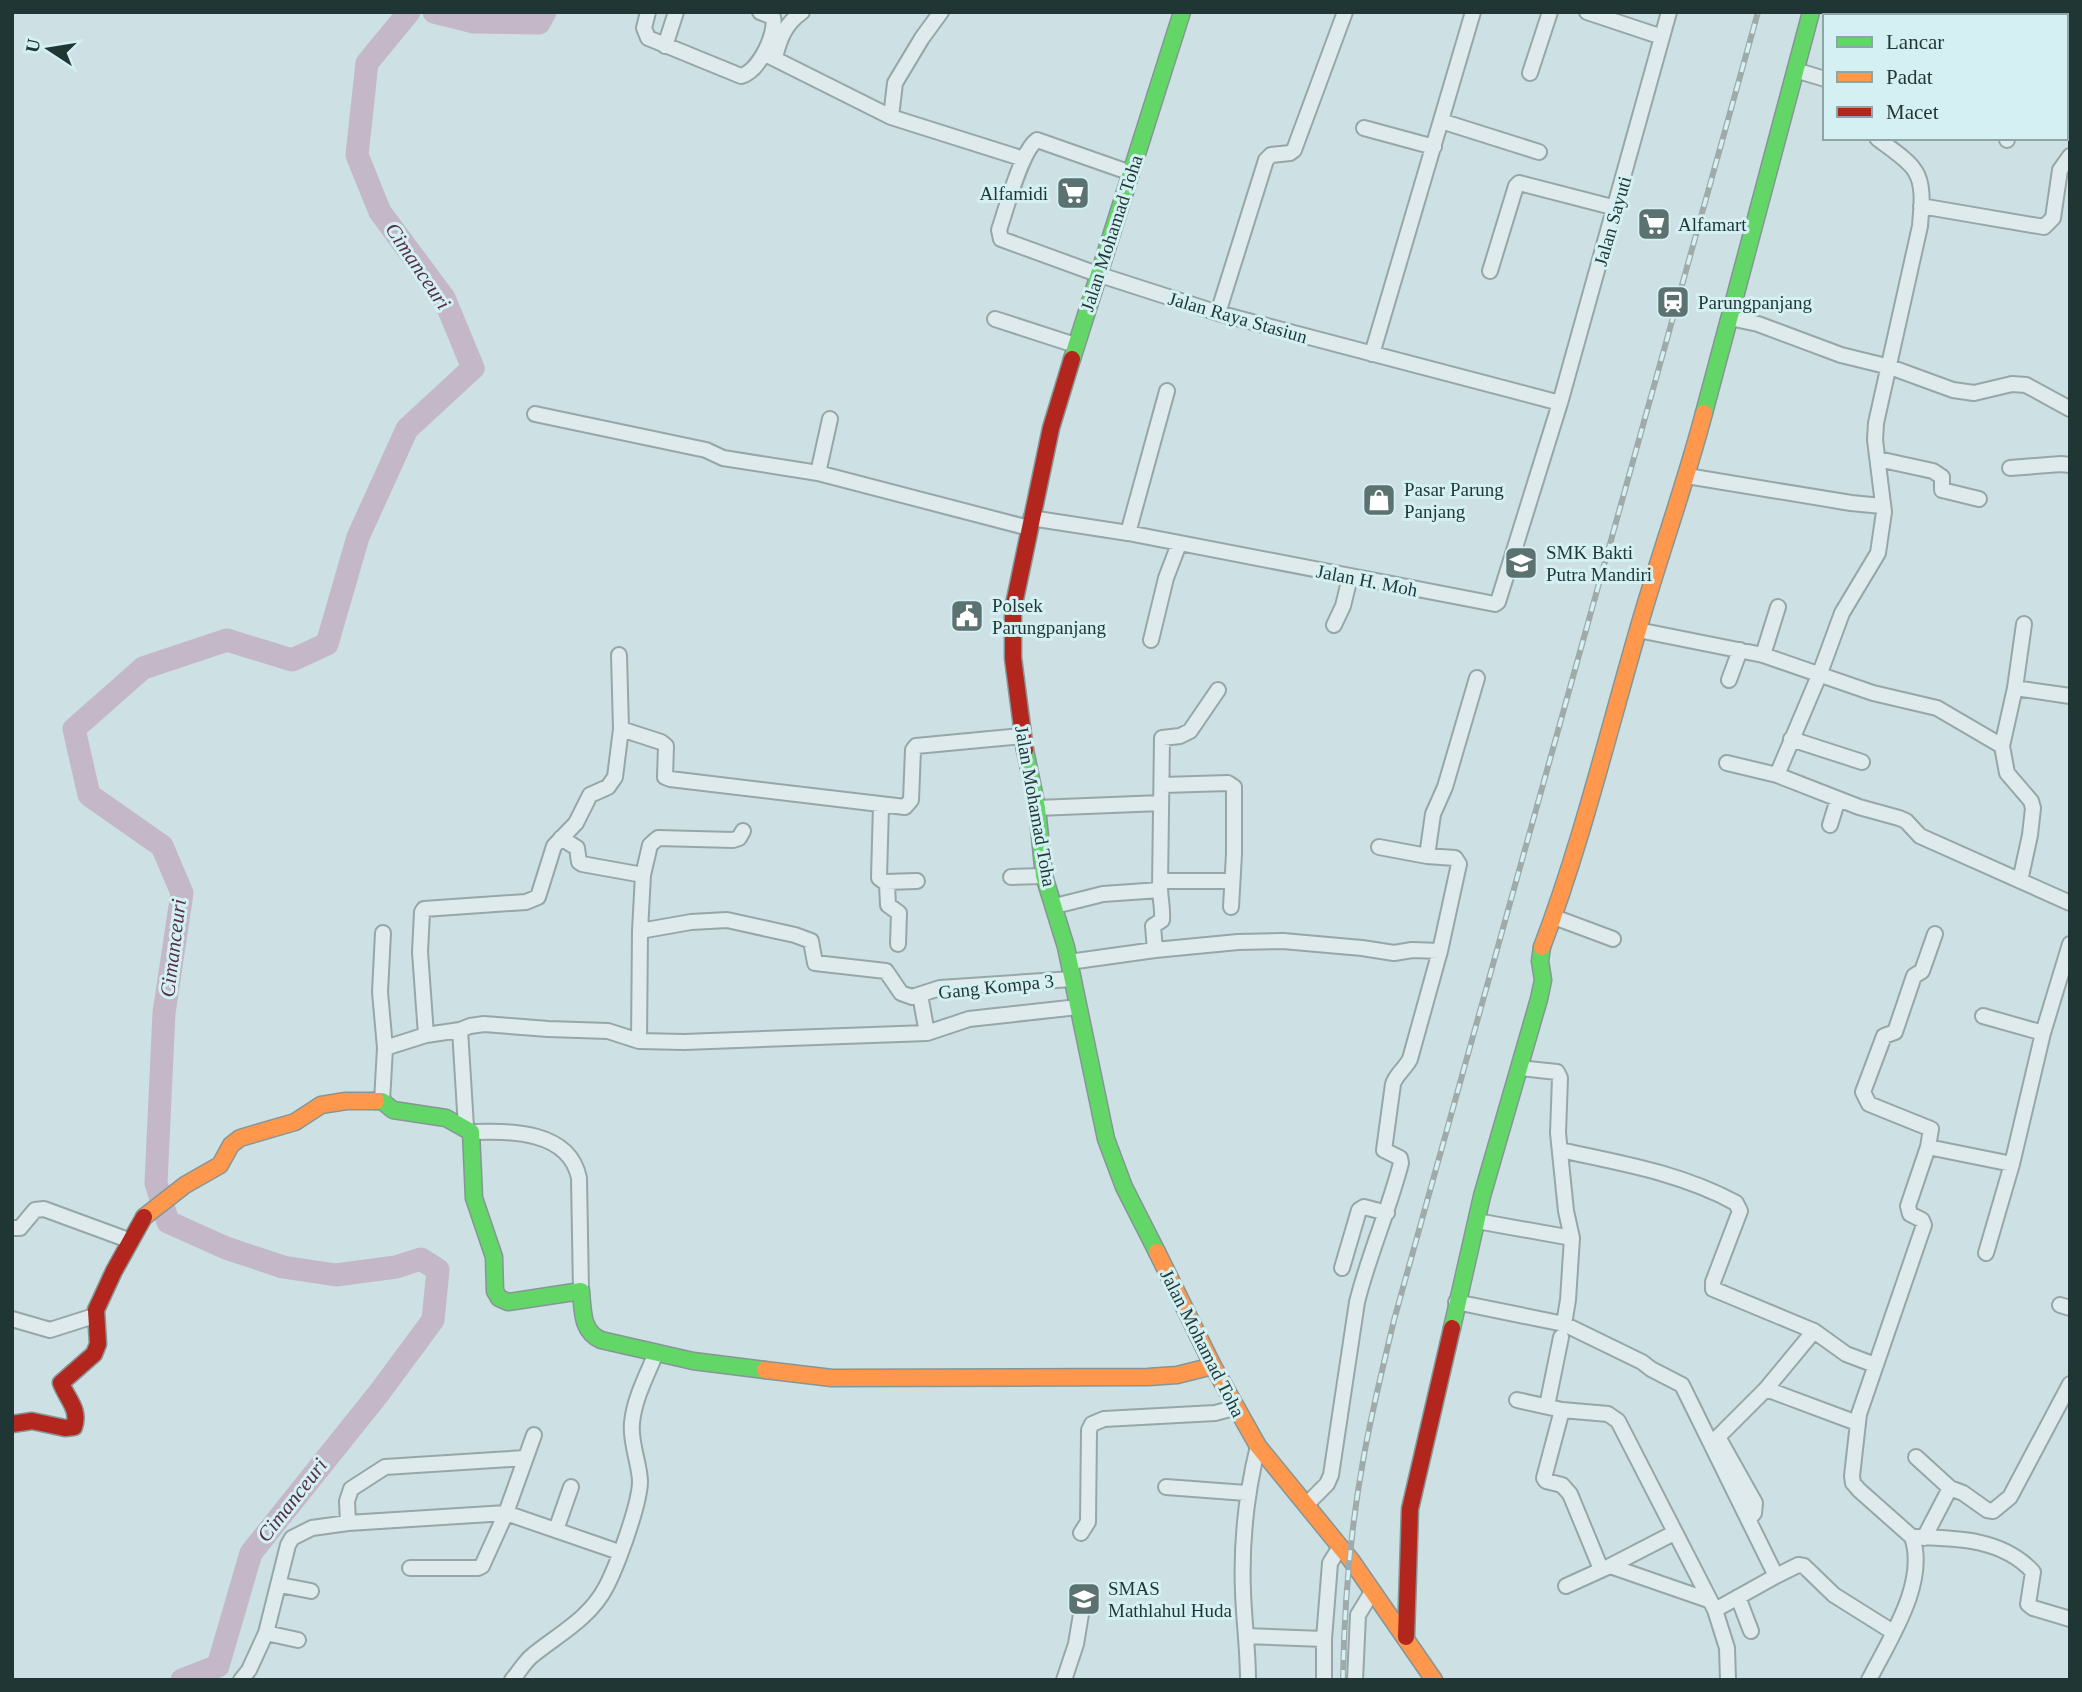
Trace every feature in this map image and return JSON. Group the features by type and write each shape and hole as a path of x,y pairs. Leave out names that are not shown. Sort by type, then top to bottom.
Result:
{"street":[{"path":"648,12 645,34 652,41 741,76 746,75 770,55 789,22 802,12"},
{"path":"665,46 676,12"},
{"path":"760,12 775,20 770,55"},
{"path":"891,117 895,83 941,12"},
{"name":"Jalan Mohamad Toha","path":"1182,12 1075,345 1051,428 1030,523 1013,609 1013,658 1022,736 1037,808 1044,876 1055,906 1071,971 1106,1139 1124,1187 1234,1408 1258,1446 1342,1549 1434,1680"},
{"path":"1218,313 1266,160 1270,155 1290,153 1294,150 1345,12"},
{"path":"1372,354 1473,12"},
{"path":"1530,73 1550,12"},
{"path":"1587,12 1662,37"},
{"name":"Jalan Sayuti","path":"1560,403 1669,12"},
{"path":"1406,1637 1410,1509 1456,1302 1542,988 1543,975 1539,956 1554,917 1638,630 1687,476 1811,12"},
{"path":"770,55 891,117 1024,159 1033,142 1041,140 1131,173"},
{"path":"1795,70 1823,78"},
{"path":"1441,121 1539,152"},
{"path":"1364,128 1434,147"},
{"path":"1777,775 1842,613 1878,553 1884,524 1875,440 1876,423 1920,226 1921,206 1919,181 1915,170 1879,140"},
{"path":"1921,206 2043,227 2053,218 2060,170 2070,156"},
{"name":"Jalan Raya Stasiun","path":"1024,159 999,230 1002,239 1097,274 1218,313 1560,403"},
{"path":"1490,271 1516,186 1520,183 1616,208"},
{"path":"1730,318 1758,324 1841,355 1890,367 1953,390 1974,393 2012,384 2026,384 2070,409"},
{"path":"995,319 1075,345"},
{"path":"1128,533 1167,391"},
{"name":"Jalan H. Moh","path":"535,414 706,450 723,458 818,473 1030,523 1128,533 1495,604 1498,602 1560,403"},
{"path":"818,473 830,419"},
{"path":"1878,459 1933,471 1942,477 1942,490 1979,499"},
{"path":"2010,468 2070,465"},
{"path":"1687,476 1882,506"},
{"path":"1151,640 1163,588 1179,544"},
{"path":"1334,625 1343,606 1350,577"},
{"path":"1763,654 1778,607"},
{"path":"2020,881 2033,808 2007,773 2002,746 2015,688 2024,624"},
{"path":"1638,630 1763,654 1873,693 1937,708 2002,746"},
{"path":"1729,680 1740,650"},
{"path":"426,1035 420,952 423,910 535,900 540,892 550,853 576,823 590,795 612,784 621,729 619,655"},
{"path":"1427,856 1433,814 1445,787 1477,678"},
{"path":"2015,688 2070,696"},
{"path":"1154,950 1153,926 1162,920 1163,915 1160,885 1162,738 1180,736 1190,731 1218,690"},
{"path":"621,729 666,746 665,777 670,779 905,807 910,804 913,750 916,746 1022,736"},
{"path":"1791,739 1862,762"},
{"path":"1727,763 1777,775 1838,799 1906,821 1920,836 2070,903"},
{"path":"1163,785 1227,783 1234,787 1231,907"},
{"path":"1830,825 1838,799"},
{"path":"1037,808 1161,803"},
{"path":"881,805 879,878 885,882 917,881"},
{"path":"639,1041 643,875 650,845 658,838 733,841 739,838 743,831"},
{"path":"561,838 577,848 579,862 582,864 643,875"},
{"path":"1307,1504 1327,1484 1331,1475 1357,1302 1364,1273 1387,1213 1402,1163 1400,1158 1384,1150 1393,1084 1396,1075 1410,1059 1440,951 1460,864 1455,858 1379,847"},
{"path":"1011,877 1044,876"},
{"path":"1055,906 1103,894 1160,885 1232,881"},
{"path":"885,882 888,905 899,913 898,944"},
{"path":"1554,917 1613,939"},
{"path":"640,931 717,920 773,930 811,941 815,963 886,971 901,993 912,997 920,995 927,1032"},
{"path":"382,1101 386,1048 380,992 383,933"},
{"path":"1935,934 1922,972 1914,975 1895,1032 1884,1036 1863,1092 1869,1104 1931,1129 1908,1209 1910,1214 1922,1220 1924,1225 1857,1423 1853,1483 1918,1537 1972,1540 2016,1557 2034,1572 2028,1604 2070,1619"},
{"name":"Gang Kompa 3","path":"920,995 940,988 1071,971 1154,950 1238,942 1283,941 1394,953 1412,950 1440,951"},
{"path":"1986,1253 2012,1164 2043,1033 2070,944"},
{"path":"386,1048 426,1035 484,1024 608,1031 639,1041 684,1042 927,1032 969,1019 1078,1007"},
{"path":"1983,1016 2043,1033"},
{"path":"460,1030 474,1198 494,1256 494,1287 497,1295 508,1301 581,1291"},
{"path":"1519,1068 1557,1072 1559,1075 1560,1150 1566,1211 1572,1238 1568,1300 1547,1406"},
{"path":"12,1424 32,1421 65,1428 74,1427 77,1419 76,1407 61,1387 61,1383 95,1353 98,1336 93,1317 114,1271 139,1225 150,1212 185,1185 220,1166 231,1145 247,1135 295,1122 321,1105 346,1101 382,1101 393,1110 446,1118 468,1130 533,1136 571,1156 577,1165 579,1178 581,1291 586,1329 589,1335 601,1340 694,1361 832,1378 1148,1377 1177,1375 1213,1366"},
{"path":"1928,1147 2012,1164"},
{"path":"1560,1150 1646,1168 1686,1181 1736,1203 1740,1211 1713,1282 1713,1289 1814,1331 1846,1354 1875,1365"},
{"path":"1342,1268 1359,1210 1364,1207 1387,1213"},
{"path":"12,1228 20,1228 35,1210 44,1209 131,1241"},
{"path":"1477,1221 1572,1238"},
{"path":"1456,1302 1562,1331 1677,1381 1715,1440 1776,1576"},
{"path":"12,1319 50,1329 93,1317"},
{"path":"1715,1440 1766,1389 1814,1331"},
{"path":"512,1680 531,1656 554,1642 594,1605 606,1587 639,1494 639,1471 632,1436 633,1413 656,1353"},
{"path":"1916,1457 1950,1488 1993,1511 2010,1497 2070,1384"},
{"path":"1766,1389 1857,1423"},
{"path":"1517,1401 1562,1410 1608,1414 1618,1421 1711,1605 1727,1648 1728,1680"},
{"path":"1081,1533 1088,1522 1089,1430 1092,1424 1104,1419 1215,1413 1234,1408"},
{"path":"1562,1410 1544,1478 1567,1488 1605,1568 1711,1605 1738,1597 1798,1565 1804,1566 1834,1595 1893,1632"},
{"path":"410,1568 478,1568 485,1562 534,1435"},
{"path":"1248,1680 1242,1555 1247,1493 1258,1446"},
{"path":"348,1523 347,1502 351,1489 361,1480 385,1467 525,1458"},
{"path":"555,1530 571,1487"},
{"path":"1166,1487 1247,1493"},
{"path":"1870,1680 1912,1590 1918,1537 1950,1488"},
{"path":"241,1680 249,1670 266,1633 280,1585 284,1555 292,1538 312,1528 348,1523 506,1513 619,1552"},
{"path":"1566,1586 1674,1533"},
{"path":"1324,1680 1330,1563 1342,1549"},
{"path":"280,1585 311,1591"},
{"path":"1355,1680 1358,1615 1372,1592"},
{"path":"1738,1597 1751,1631"},
{"path":"1064,1680 1076,1644 1083,1602"},
{"path":"266,1633 298,1640"},
{"path":"1246,1636 1324,1639"}],"waterway":[{"name":"Cimanceuri","path":"182,1680 218,1666 251,1553 379,1393 433,1320 438,1270 421,1259 396,1267 336,1275 283,1267 226,1248 168,1222 156,1183 164,1013 182,893 162,846 89,795 74,729 143,668 227,640 292,660 327,644 358,537 407,429 473,368 444,298 380,212 357,155 367,63 409,12"},
{"name":"Cimanceuri","path":"434,12 474,22 539,23 545,12"}],"railway":[{"path":"1343,1680 1351,1543 1363,1461 1394,1320 1758,12"}],"traffic: fast":[{"path":"1072,359 1182,12"},
{"path":"1704,413 1811,12"},
{"path":"1025,750 1037,808 1044,876 1066,947 1106,1139 1124,1187 1157,1252"},
{"path":"1452,1328 1482,1196 1539,999 1543,980 1540,961 1542,947"},
{"path":"376,1101 382,1101 393,1110 446,1118 471,1132 474,1198 494,1257 495,1291 499,1298 508,1302 581,1291 586,1326 601,1340 693,1361 765,1370"}],"traffic: slow":[{"path":"1542,947 1581,832 1644,609 1704,413"},
{"path":"144,1217 185,1185 220,1165 231,1145 240,1138 295,1122 321,1105 346,1101 376,1101"},
{"path":"1157,1252 1213,1366 1258,1446 1351,1560 1434,1680"},
{"path":"765,1370 832,1378 1148,1377 1177,1375 1213,1366"}],"traffic: jam":[{"path":"1025,750 1013,658 1013,609 1051,428 1072,359"},
{"path":"12,1424 32,1421 65,1428 74,1427 74,1409 61,1383 94,1354 98,1344 96,1310 144,1217"},
{"path":"1406,1637 1410,1509 1452,1328"}],"place":[{"name":"Alfamidi","path":"1073,193"},
{"name":"Alfamart","path":"1654,224"},
{"name":"Parungpanjang","path":"1673,302"},
{"name":"Pasar Parung Panjang","path":"1379,500"},
{"name":"SMK Bakti Putra Mandiri","path":"1521,563"},
{"name":"Polsek Parungpanjang","path":"967,616"},
{"name":"SMAS Mathlahul Huda","path":"1084,1599"}]}
